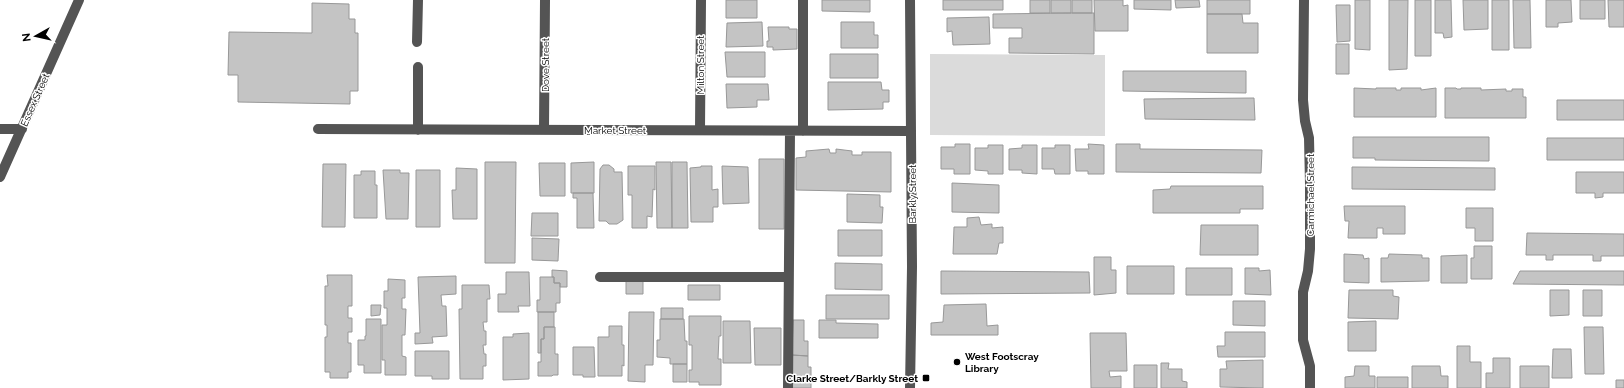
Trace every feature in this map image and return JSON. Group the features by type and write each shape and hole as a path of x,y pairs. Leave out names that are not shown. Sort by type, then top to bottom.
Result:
{"street":[{"name":"Essex Street","path":"0,177 79,0"},
{"path":"417,42 418,0"},
{"name":"Dove Street","path":"544,129 545,0"},
{"name":"Milton Street","path":"700,130 701,0"},
{"path":"803,0 803,131"},
{"name":"Barkly Street","path":"910,0 912,267 910,388"},
{"name":"Carmichael Street","path":"1304,0 1303,100 1305,121 1309,138 1310,250 1308,271 1303,292 1303,340 1310,366 1310,388"},
{"path":"418,67 418,130"},
{"path":"0,129 22,129"},
{"name":"Market Street","path":"318,129 911,132"},
{"path":"788,388 790,131"},
{"path":"600,277 788,277"}],"shaded area":[{"path":"930,54 1105,55 1105,136 930,135"}],"building":[{"path":"726,0 757,0 757,18 726,18"},
{"path":"822,0 870,0 870,12 822,11"},
{"path":"943,0 1003,0 1003,10 943,10"},
{"path":"1030,0 1050,0 1050,13 1030,13"},
{"path":"1051,0 1071,0 1071,13 1051,13"},
{"path":"1072,0 1092,0 1092,13 1072,13"},
{"path":"1094,0 1123,0 1123,6 1128,5 1128,31 1095,31"},
{"path":"1134,0 1171,0 1171,10 1134,9"},
{"path":"1175,0 1199,0 1200,7 1176,8"},
{"path":"1207,0 1250,0 1250,14 1207,14"},
{"path":"1355,0 1370,0 1370,50 1355,49"},
{"path":"1389,0 1408,0 1407,69 1389,70"},
{"path":"1415,0 1431,0 1431,56 1415,56"},
{"path":"1435,0 1451,0 1452,37 1444,38 1443,33 1435,33"},
{"path":"1463,0 1488,0 1488,29 1464,30"},
{"path":"1492,0 1509,0 1509,50 1492,50"},
{"path":"1513,0 1530,0 1531,48 1514,48"},
{"path":"1546,0 1571,0 1572,22 1558,23 1558,27 1546,27"},
{"path":"1580,0 1605,0 1605,19 1580,19"},
{"path":"1608,0 1624,0 1624,27 1609,27"},
{"path":"312,3 349,4 349,19 355,19 355,33 358,33 358,91 350,91 350,104 238,102 238,75 228,75 229,32 312,33"},
{"path":"1336,5 1350,5 1350,41 1337,42"},
{"path":"1094,13 1094,54 1009,53 1009,38 1022,38 1022,28 993,28 993,14"},
{"path":"1207,14 1242,14 1243,23 1258,23 1258,53 1207,53"},
{"path":"989,17 990,44 953,45 952,31 947,32 947,18"},
{"path":"762,22 763,46 726,47 727,23"},
{"path":"841,22 874,22 874,35 878,35 878,48 841,48"},
{"path":"768,27 789,27 789,29 797,29 797,49 773,50 773,47 767,47 767,41 769,41"},
{"path":"1336,44 1349,44 1349,74 1336,74"},
{"path":"725,52 765,52 765,77 727,77"},
{"path":"830,54 878,54 878,78 830,78"},
{"path":"1123,71 1246,71 1246,93 1123,91"},
{"path":"828,82 881,82 882,90 889,90 889,102 883,102 883,109 828,110"},
{"path":"726,84 768,84 769,100 757,100 757,107 727,108"},
{"path":"1354,88 1396,88 1396,90 1401,90 1401,88 1421,88 1421,90 1436,88 1436,117 1354,117"},
{"path":"1445,88 1481,88 1481,90 1506,89 1506,91 1512,91 1512,89 1523,89 1523,97 1526,97 1526,118 1445,118"},
{"path":"1254,98 1255,120 1145,119 1144,99"},
{"path":"1557,100 1624,100 1624,120 1557,120"},
{"path":"1353,137 1489,137 1489,161 1375,160 1375,158 1353,158"},
{"path":"1547,138 1624,138 1624,160 1547,160"},
{"path":"955,144 970,144 970,174 954,174 954,169 941,169 941,147 955,147"},
{"path":"1088,144 1104,145 1104,174 1088,174 1088,171 1076,171 1075,149 1089,149"},
{"path":"1116,144 1140,144 1140,149 1262,150 1261,173 1116,172"},
{"path":"988,145 1003,145 1003,174 988,174 988,171 975,170 975,148 988,148"},
{"path":"1022,145 1037,145 1037,174 1022,173 1022,170 1009,170 1009,149 1022,148"},
{"path":"1055,145 1070,145 1070,174 1055,174 1054,169 1042,169 1042,148 1055,148"},
{"path":"829,149 830,153 836,153 836,149 852,151 852,155 862,155 862,152 891,152 891,192 796,190 796,158 806,157 806,151"},
{"path":"759,159 784,159 784,229 759,229"},
{"path":"485,162 516,162 515,263 485,263"},
{"path":"594,162 594,193 571,193 571,163"},
{"path":"656,162 671,162 672,228 657,228"},
{"path":"672,162 687,162 688,228 672,228"},
{"path":"539,163 565,163 565,196 540,196"},
{"path":"323,164 346,164 345,227 322,227"},
{"path":"603,165 609,165 614,169 614,172 622,172 623,220 617,224 609,224 606,221 599,221 600,169"},
{"path":"628,166 655,166 655,190 653,189 652,217 647,216 647,228 632,228 632,195 628,195"},
{"path":"712,166 712,190 718,189 718,207 713,207 713,222 691,222 690,168"},
{"path":"722,166 748,167 749,203 723,204"},
{"path":"1352,167 1495,168 1495,190 1352,189"},
{"path":"456,168 477,169 477,219 453,219 452,190 456,190"},
{"path":"383,170 400,170 400,173 409,173 408,219 386,219"},
{"path":"416,170 440,170 440,227 416,227"},
{"path":"361,171 375,171 375,185 377,185 377,218 354,218 354,175 361,175"},
{"path":"1576,172 1624,172 1624,193 1603,193 1603,197 1595,198 1595,193 1576,193"},
{"path":"952,183 999,185 999,213 952,212"},
{"path":"1171,186 1263,186 1263,209 1240,209 1240,213 1153,213 1153,190 1170,189"},
{"path":"573,193 593,193 594,228 577,228 577,198 573,198"},
{"path":"847,194 880,195 880,207 883,207 882,223 847,222"},
{"path":"1344,206 1405,206 1405,234 1383,234 1383,228 1377,228 1377,238 1348,238 1349,221 1345,221"},
{"path":"1466,208 1493,208 1493,241 1475,241 1475,228 1466,228"},
{"path":"532,213 558,213 558,236 531,236"},
{"path":"979,217 981,225 992,224 992,228 1003,227 1003,243 999,243 997,254 953,254 954,227 967,227 967,218"},
{"path":"1201,225 1258,225 1258,255 1200,255"},
{"path":"838,230 882,230 882,256 838,256"},
{"path":"1527,233 1624,234 1624,256 1601,256 1601,261 1593,261 1593,255 1553,255 1553,260 1546,260 1546,255 1526,255"},
{"path":"532,238 559,239 558,261 532,260"},
{"path":"1474,246 1492,246 1492,279 1471,279 1471,258 1474,258"},
{"path":"1344,254 1363,255 1364,259 1369,258 1369,283 1344,282"},
{"path":"1389,254 1422,255 1422,258 1429,258 1429,281 1381,282 1381,258 1388,258"},
{"path":"1467,255 1467,283 1441,283 1441,256"},
{"path":"1094,257 1111,257 1111,270 1116,270 1116,293 1094,295"},
{"path":"835,263 882,264 882,290 835,289"},
{"path":"1127,266 1174,266 1174,294 1127,294"},
{"path":"1186,268 1232,268 1232,295 1186,295"},
{"path":"1245,268 1259,268 1259,271 1270,270 1271,295 1245,294"},
{"path":"552,270 567,271 567,287 560,287 560,283 554,283"},
{"path":"941,271 1089,272 1090,293 941,294"},
{"path":"1520,271 1624,271 1624,285 1513,284"},
{"path":"506,272 529,272 530,306 518,306 519,312 498,312 498,294 506,294"},
{"path":"327,275 352,275 352,306 348,306 348,318 352,318 352,332 348,332 348,343 351,343 351,372 348,372 348,378 330,378 330,372 325,372 325,337 327,337 327,325 325,325 325,286 328,286"},
{"path":"456,276 456,294 441,295 442,306 446,306 447,336 432,337 433,343 415,344 415,333 420,333 418,277"},
{"path":"540,277 554,277 554,283 560,283 560,303 556,303 556,312 537,312 537,300 540,300"},
{"path":"388,279 405,280 405,298 402,298 402,309 406,309 405,335 402,335 402,356 406,357 406,375 385,375 385,360 382,360 382,325 387,325 387,308 384,308 384,291 388,291"},
{"path":"626,280 643,280 643,294 626,294"},
{"path":"462,285 489,285 490,299 487,299 487,322 483,322 484,331 486,331 486,345 483,345 484,354 486,354 486,366 483,366 483,379 460,379 459,309 462,309"},
{"path":"688,285 720,285 720,300 688,300"},
{"path":"1349,290 1393,290 1393,296 1399,297 1398,319 1348,318"},
{"path":"1550,290 1569,290 1569,315 1550,316"},
{"path":"1583,290 1602,290 1602,316 1583,316"},
{"path":"826,295 889,295 889,319 826,319"},
{"path":"1233,301 1265,301 1265,326 1233,325"},
{"path":"986,304 987,326 998,325 998,335 931,335 931,323 943,322 944,305"},
{"path":"371,305 381,305 380,315 371,316"},
{"path":"661,308 683,308 683,319 661,319"},
{"path":"538,312 554,312 554,327 544,327 544,339 541,339 541,353 538,353"},
{"path":"629,312 654,312 653,365 645,365 645,382 628,381"},
{"path":"689,316 721,316 721,336 719,336 718,359 721,359 721,385 699,385 699,382 689,382 689,370 692,370 692,345 689,345"},
{"path":"366,319 381,319 381,373 364,373 364,365 358,365 358,340 365,340"},
{"path":"660,319 684,319 685,341 687,341 687,364 670,364 670,358 657,357 657,340 660,340"},
{"path":"793,320 804,320 804,341 808,341 808,356 792,355"},
{"path":"819,320 836,320 836,323 878,324 878,338 819,338"},
{"path":"723,321 750,321 751,363 723,363"},
{"path":"1376,321 1376,351 1348,351 1348,322"},
{"path":"609,326 622,326 624,366 622,365 622,376 598,376 598,337 609,337"},
{"path":"544,327 555,327 555,354 558,354 558,375 538,376 538,362 541,362 541,339 544,339"},
{"path":"1584,327 1603,327 1604,374 1585,374"},
{"path":"754,328 781,328 781,365 755,365"},
{"path":"1225,332 1265,332 1265,357 1218,357 1217,346 1225,346"},
{"path":"529,333 529,379 503,380 503,337 513,337 513,334"},
{"path":"1090,333 1126,333 1127,371 1109,371 1110,377 1121,376 1121,388 1091,388"},
{"path":"1457,346 1470,346 1470,362 1481,362 1481,388 1457,388"},
{"path":"573,347 594,347 595,377 573,375"},
{"path":"1553,349 1571,349 1572,378 1552,378"},
{"path":"415,351 449,351 449,379 432,379 432,376 415,376"},
{"path":"792,355 808,356 808,367 811,367 811,388 792,388"},
{"path":"1493,358 1510,358 1510,388 1486,388 1486,373 1493,373"},
{"path":"1263,360 1263,388 1220,387 1220,369 1227,369 1226,361"},
{"path":"1161,363 1169,363 1168,369 1182,369 1182,381 1187,382 1187,388 1161,388"},
{"path":"673,364 687,364 687,382 673,382"},
{"path":"1134,365 1157,365 1157,388 1134,388"},
{"path":"1355,366 1369,366 1369,376 1375,376 1375,388 1345,388 1345,377 1354,376"},
{"path":"1412,366 1440,366 1441,376 1448,376 1448,388 1412,388"},
{"path":"1520,366 1549,366 1549,388 1520,388"},
{"path":"1377,377 1408,377 1408,388 1377,388"},
{"path":"1616,380 1624,380 1624,388 1616,388"}],"place":[{"name":"West Footscray Library","path":"957,362"},
{"name":"Clarke Street/Barkly Street","path":"926,378"}]}
